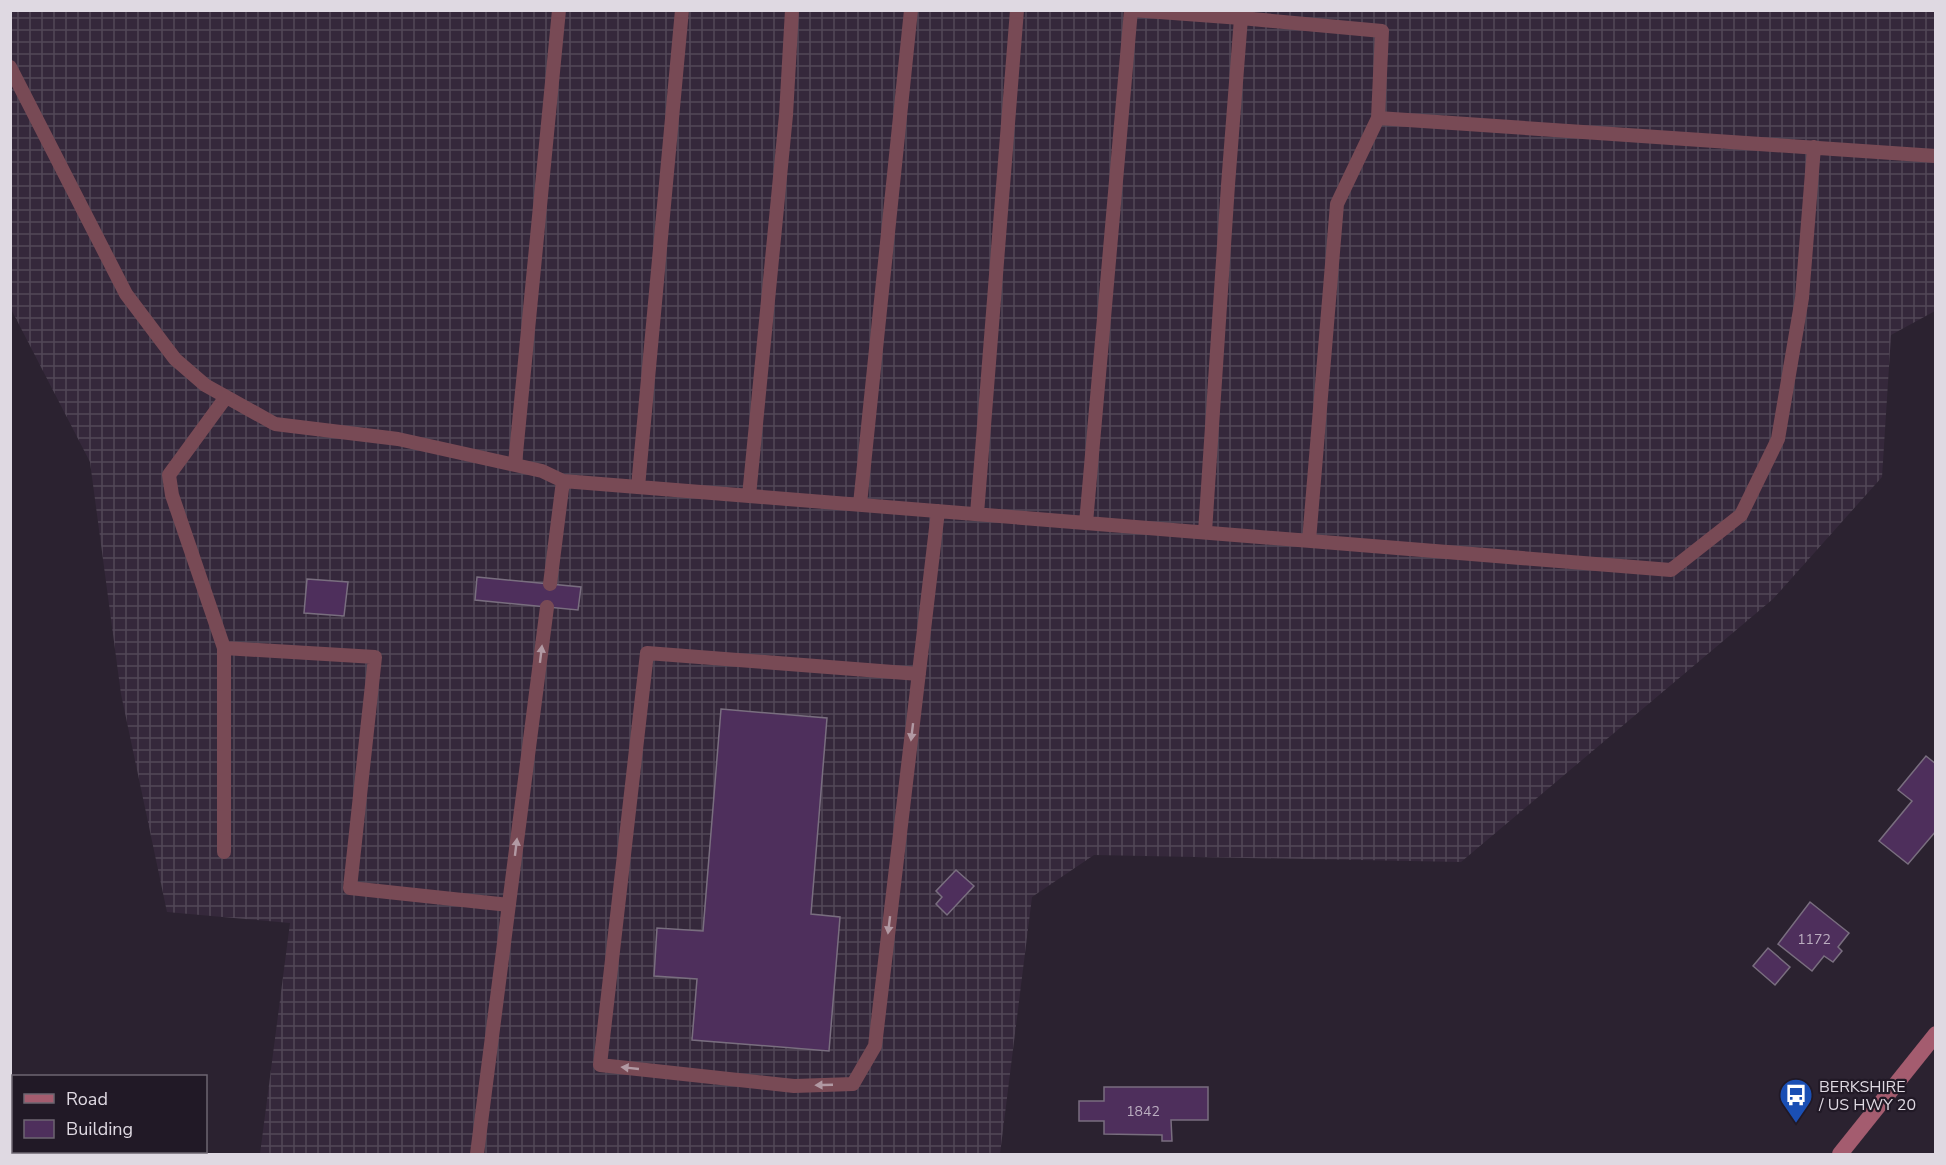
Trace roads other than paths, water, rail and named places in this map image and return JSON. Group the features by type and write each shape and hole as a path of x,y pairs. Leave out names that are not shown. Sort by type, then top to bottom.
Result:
{"main road":[{"path":"1840,1155 1935,1034"}],"lane":[{"path":"515,464 559,10"},
{"path":"638,487 682,10"},
{"path":"749,496 785,126 792,10"},
{"path":"860,504 911,10"},
{"path":"977,514 1017,10"},
{"path":"1086,523 1132,10 1241,18 1382,31 1378,118 1337,204 1309,541"},
{"path":"1205,532 1241,18"},
{"path":"10,67 126,294 175,359 205,385 274,424 398,439 515,464 542,471 563,481 1671,570 1741,514 1778,439 1803,298 1814,147"},
{"path":"1378,118 1935,156"},
{"path":"224,852 224,648 172,495 169,475 226,397"},
{"path":"550,584 563,481"},
{"path":"919,674 647,653 600,1065 794,1086 854,1084 875,1046 919,674 938,511"},
{"path":"477,1155 548,607"},
{"path":"224,648 375,657 350,888 509,905"}],"place":[{"name":"BERKSHIRE / US HWY 20","path":"1796,1124"}]}
